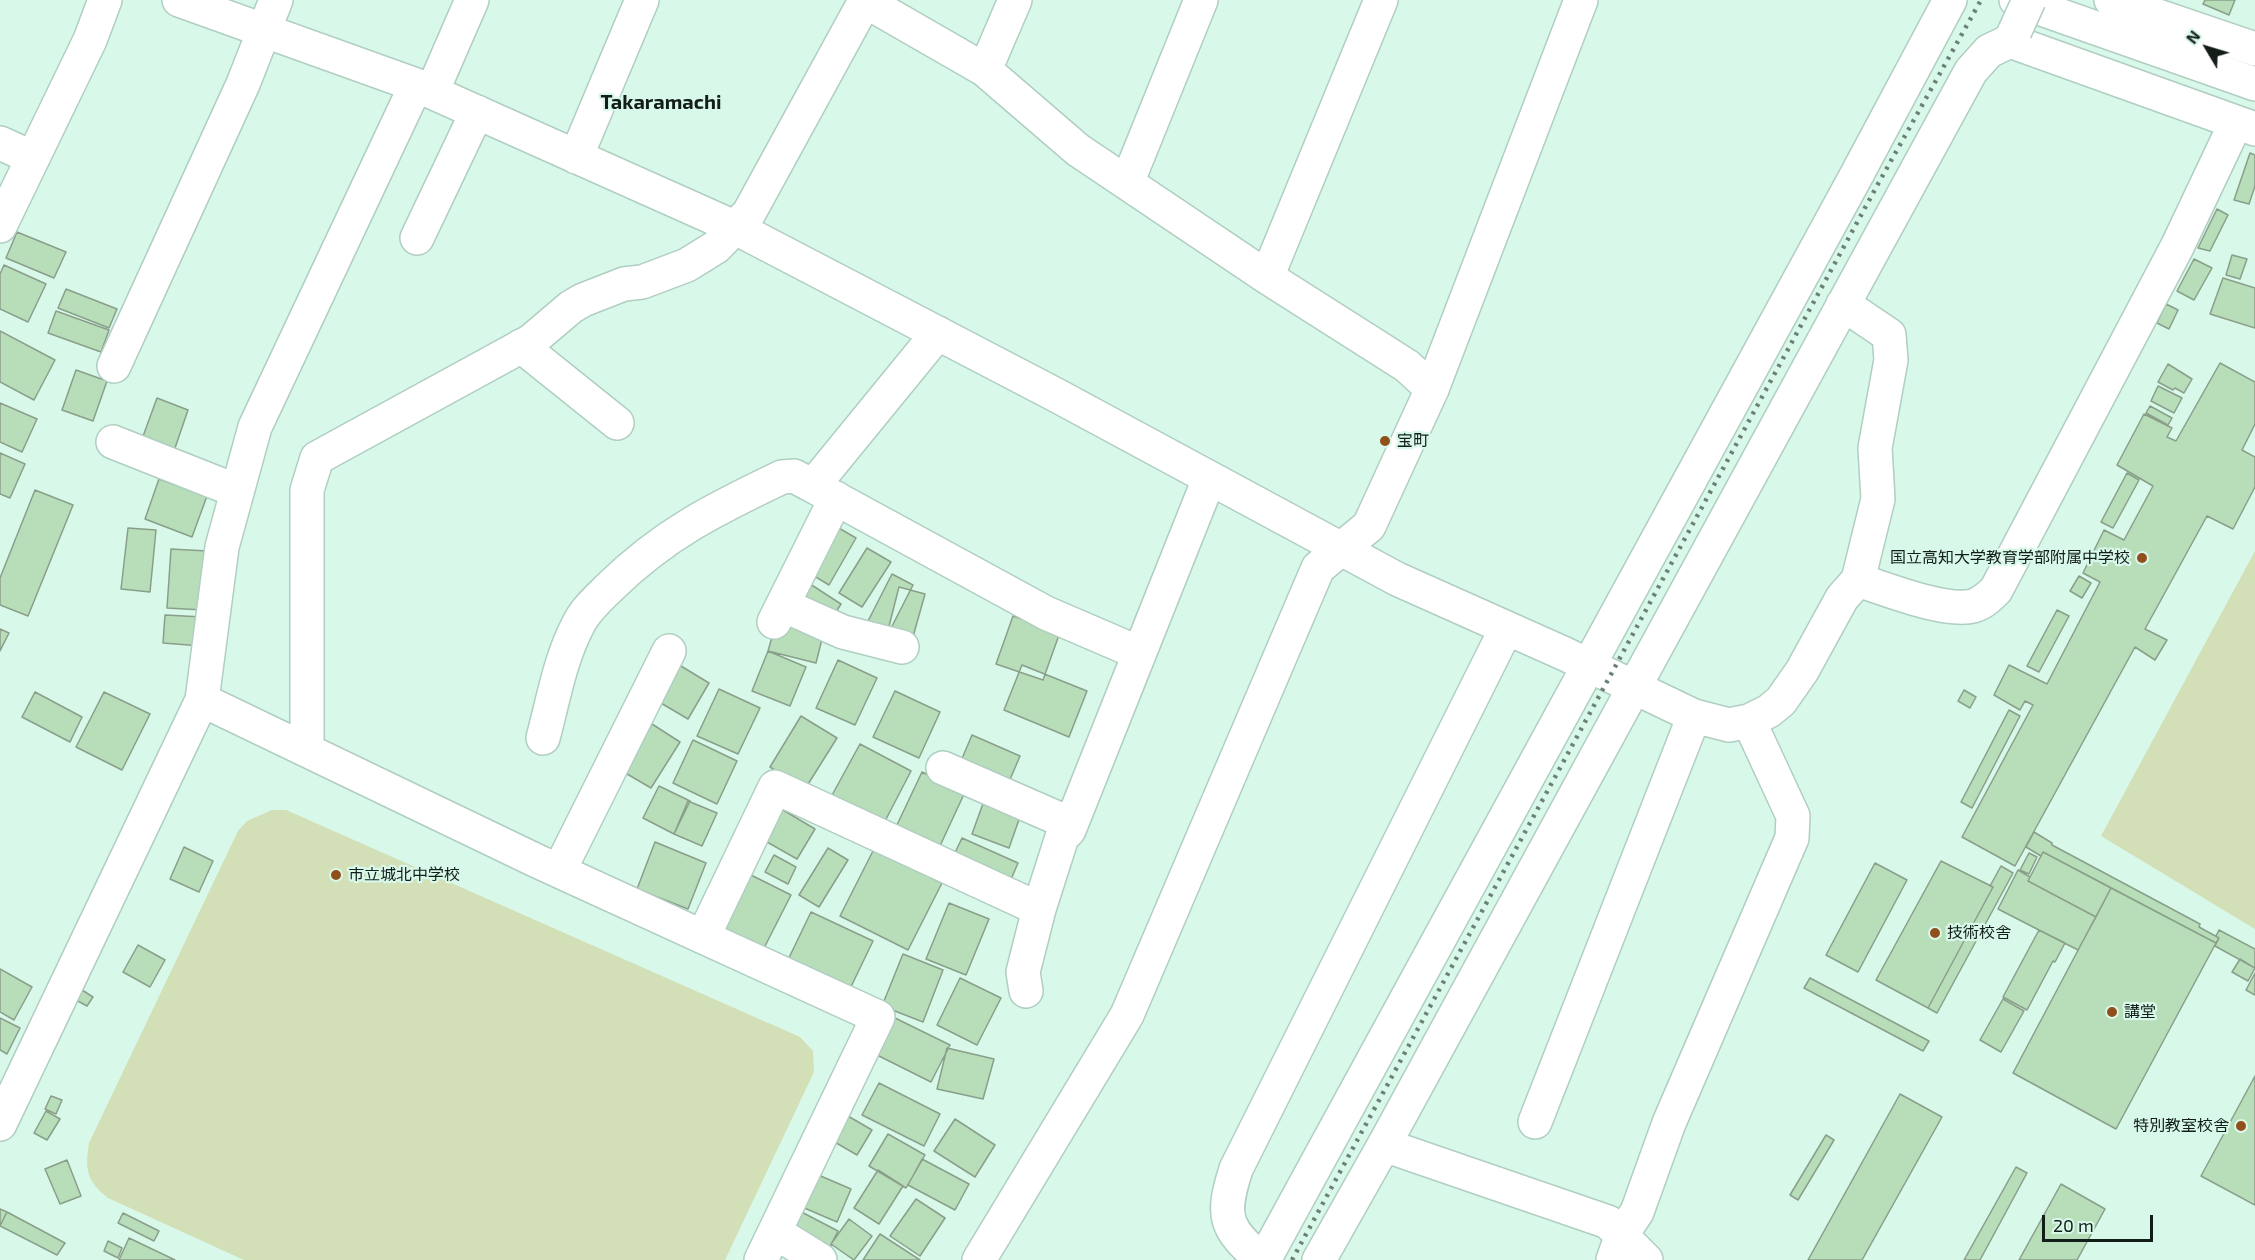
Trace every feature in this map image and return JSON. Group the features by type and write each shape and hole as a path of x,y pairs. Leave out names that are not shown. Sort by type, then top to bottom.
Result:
{"street":[{"path":"0,226 90,40 105,0"},
{"path":"178,0 424,88 734,226 1397,579 1588,665 1694,716 1729,725 1749,721 1770,711 1781,701 1802,671 1842,597 1858,580 1878,499 1875,448 1891,360 1889,335 1843,304"},
{"path":"114,366 243,84 276,0"},
{"path":"0,1124 10,1076 202,700 222,547 255,427 424,88 472,0"},
{"path":"576,157 642,0"},
{"path":"307,750 308,490 317,458 521,346 583,300 624,284 642,282 697,260 716,247 749,213 865,0 985,70 1078,150 1267,277 1407,366 1432,389"},
{"path":"985,70 1015,0"},
{"path":"1126,183 1201,0"},
{"path":"1267,277 1382,0"},
{"path":"984,1259 1127,1014 1318,568 1368,526 1432,389 1581,0"},
{"path":"1319,1260 1971,71 2014,24 2029,0"},
{"path":"2111,0 2255,49"},
{"path":"1506,629 1236,1169 1229,1194 1228,1219 1238,1240 1263,1260 1945,9"},
{"path":"2014,24 2255,84"},
{"path":"2014,24 2245,126"},
{"path":"417,238 477,112"},
{"path":"1858,580 1944,606 1960,608 1986,600 1996,590 2177,247 2231,134 2245,126"},
{"path":"0,143 33,158"},
{"path":"902,647 778,614 824,492 938,333"},
{"path":"521,346 617,423"},
{"path":"113,442 237,491"},
{"path":"543,738 561,669 577,626 587,610 638,560 667,538 712,511 782,477 794,476 1046,613 1138,653"},
{"path":"1026,991 1023,972 1039,909 1062,837 1071,824 1209,479"},
{"path":"559,872 669,651"},
{"path":"202,700 559,872 878,1017 768,1246 820,1260"},
{"path":"1535,1122 1694,716"},
{"path":"1618,1247 1637,1212 1669,1123 1792,838 1793,816 1749,721"},
{"path":"943,768 1071,824"},
{"path":"704,937 775,787 1039,909"},
{"path":"1384,1145 1608,1222 1618,1247 1646,1260"}],"green space":[{"path":"2255,551 2255,929 2101,836"},
{"name":"市立城北中学校","path":"272,810 286,810 800,1037 813,1051 814,1072 725,1260 244,1260 108,1198 101,1192 91,1180 87,1167 89,1143 238,831 247,821"}],"building":[{"path":"2205,0 2235,0 2229,15 2203,4"},
{"path":"2250,153 2255,155 2255,186 2249,204 2234,200"},
{"path":"2217,209 2228,215 2210,251 2198,248"},
{"path":"17,232 66,252 54,278 6,258"},
{"path":"2232,255 2247,259 2240,279 2226,275"},
{"path":"2194,259 2212,268 2194,300 2177,291"},
{"path":"4,265 46,284 28,322 0,309 0,274"},
{"path":"2223,278 2255,288 2255,328 2210,314"},
{"path":"66,289 117,309 109,328 58,308"},
{"path":"2166,304 2178,310 2169,329 2157,323"},
{"path":"56,311 109,330 101,352 48,333"},
{"path":"0,331 55,360 34,400 0,382"},
{"path":"2220,363 2255,382 2255,424 2242,450 2255,457 2255,487 2233,529 2207,516 2145,629 2167,640 2155,660 2135,647 2015,866 1962,837 2033,705 2025,701 2020,710 1994,695 2009,665 2047,684 2100,582 2083,573 2104,530 2124,540 2153,486 2117,465 2144,414 2172,428 2167,437 2176,441"},
{"path":"2168,364 2192,379 2184,393 2158,382"},
{"path":"76,370 107,381 93,421 62,410"},
{"path":"2158,386 2182,398 2174,413 2151,401"},
{"path":"157,398 188,410 174,451 142,439"},
{"path":"0,403 37,419 22,452 0,442"},
{"path":"2150,406 2172,418 2168,425 2146,413"},
{"path":"0,453 25,464 10,498 0,494"},
{"path":"2127,473 2139,480 2113,528 2101,522"},
{"path":"159,479 207,496 192,537 145,519"},
{"path":"35,490 73,505 28,616 0,605 0,578"},
{"path":"825,520 856,538 829,585 798,566"},
{"path":"128,528 156,530 150,592 121,589"},
{"path":"867,548 891,562 862,607 839,593"},
{"path":"171,549 207,551 203,610 167,608"},
{"path":"793,573 841,604 826,628 777,597"},
{"path":"892,574 913,585 886,638 865,627"},
{"path":"2079,576 2091,583 2082,598 2070,591"},
{"path":"899,587 925,594 911,644 886,638"},
{"path":"2057,610 2069,616 2039,672 2027,666"},
{"path":"165,615 203,617 201,646 163,643"},
{"path":"1013,616 1060,632 1043,680 996,664"},
{"path":"776,623 823,635 816,663 768,651"},
{"path":"0,629 9,633 0,651"},
{"path":"768,651 806,667 790,706 752,691"},
{"path":"838,660 877,678 855,725 816,708"},
{"path":"676,663 709,683 688,719 654,699"},
{"path":"1022,665 1087,691 1069,737 1004,710"},
{"path":"719,689 760,708 738,754 697,736"},
{"path":"1964,690 1976,697 1970,708 1958,701"},
{"path":"895,691 940,712 919,758 873,737"},
{"path":"35,692 82,717 70,742 22,717"},
{"path":"104,692 150,714 122,770 76,747"},
{"path":"2009,710 2020,716 1972,808 1961,802"},
{"path":"801,716 837,738 805,789 770,767"},
{"path":"652,724 680,742 651,788 622,771"},
{"path":"972,735 1020,756 1003,796 955,775"},
{"path":"693,740 737,761 717,804 673,783"},
{"path":"860,744 911,771 883,825 831,797"},
{"path":"922,772 965,792 939,848 896,827"},
{"path":"659,786 690,801 674,834 643,818"},
{"path":"985,798 1022,811 1009,848 972,834"},
{"path":"688,801 717,813 702,846 674,834"},
{"path":"778,807 815,829 797,859 760,838"},
{"path":"2034,832 2052,845 2200,924 2199,927 2219,938 2216,943 2043,852 2041,856 2026,847"},
{"path":"962,838 1018,863 1009,884 952,859"},
{"path":"655,842 706,863 688,909 637,889"},
{"path":"184,847 213,861 199,892 170,879"},
{"path":"828,848 848,860 819,907 799,895"},
{"path":"874,849 942,883 908,950 840,916"},
{"path":"2043,852 2111,888 2096,917 2028,881"},
{"path":"2029,853 2037,857 2029,874 2020,870"},
{"path":"774,855 796,867 788,884 765,872"},
{"name":"技術校舎","path":"1941,861 1993,887 1928,1008 1876,980"},
{"path":"1875,863 1907,880 1858,972 1826,955"},
{"path":"2001,866 2013,873 1937,1013 1928,1008 1993,887 1990,886"},
{"path":"2018,870 2030,877 2028,881 2096,917 2078,950 1998,909"},
{"path":"743,871 791,895 761,954 714,930"},
{"name":"講堂","path":"2111,888 2216,943 2116,1129 2013,1073"},
{"path":"949,903 989,919 966,975 926,959"},
{"path":"811,912 873,941 848,993 786,964"},
{"path":"2039,930 2065,943 2027,1010 2003,997"},
{"path":"2219,930 2255,949 2255,968 2215,946 2219,938 2216,936"},
{"path":"138,945 165,960 150,987 123,972"},
{"path":"903,954 943,970 923,1022 882,1006"},
{"path":"2240,959 2255,968 2248,981 2232,972"},
{"path":"0,969 32,987 14,1020 0,1012"},
{"path":"2255,973 2255,995 2246,990"},
{"path":"960,978 1001,998 977,1045 937,1025"},
{"path":"1810,978 1929,1041 1923,1051 1804,988"},
{"path":"82,990 93,997 87,1006 76,1000"},
{"path":"2003,999 2024,1011 2001,1052 1980,1040"},
{"path":"893,1017 950,1045 931,1082 875,1054"},
{"path":"0,1018 20,1028 7,1054 0,1050"},
{"path":"947,1048 994,1059 983,1099 937,1089"},
{"name":"特別教室校舎","path":"2255,1076 2255,1205 2201,1176"},
{"path":"879,1083 940,1114 924,1146 862,1115"},
{"path":"1900,1094 1942,1117 1862,1260 1808,1260"},
{"path":"51,1096 62,1100 56,1114 45,1109"},
{"path":"46,1111 60,1119 47,1140 34,1133"},
{"path":"841,1112 872,1130 857,1155 826,1137"},
{"path":"955,1119 995,1145 975,1177 934,1151"},
{"path":"888,1134 925,1155 906,1188 869,1166"},
{"path":"1826,1135 1834,1140 1798,1200 1790,1195"},
{"path":"922,1159 969,1184 955,1210 908,1185"},
{"path":"67,1160 81,1196 60,1204 45,1169"},
{"path":"2016,1167 2027,1173 1980,1260 1964,1260"},
{"path":"878,1170 903,1186 879,1224 854,1208"},
{"path":"809,1171 851,1189 837,1222 795,1204"},
{"path":"2061,1184 2105,1209 2077,1260 2019,1260"},
{"path":"916,1199 945,1218 920,1256 890,1236"},
{"path":"788,1205 838,1231 824,1258 775,1232"},
{"path":"0,1209 7,1212 0,1226"},
{"path":"7,1212 65,1243 57,1255 0,1226"},
{"path":"123,1213 159,1231 154,1241 118,1223"},
{"path":"849,1219 872,1236 854,1260 831,1244"},
{"path":"880,1234 920,1260 863,1260"},
{"path":"129,1238 175,1260 119,1260"},
{"path":"108,1241 122,1248 118,1258 104,1251"}],"railway":[{"path":"1292,1260 1878,184 1981,0"}],"place":[{"name":"宝町","path":"1385,441"},
{"name":"国立高知大学教育学部附属中学校","path":"2142,558"},
{"name":"市立城北中学校","path":"336,875"},
{"name":"技術校舎","path":"1935,933"},
{"name":"講堂","path":"2112,1012"},
{"name":"特別教室校舎","path":"2241,1126"}],"district":[{"name":"Takaramachi","path":"661,102"}]}
